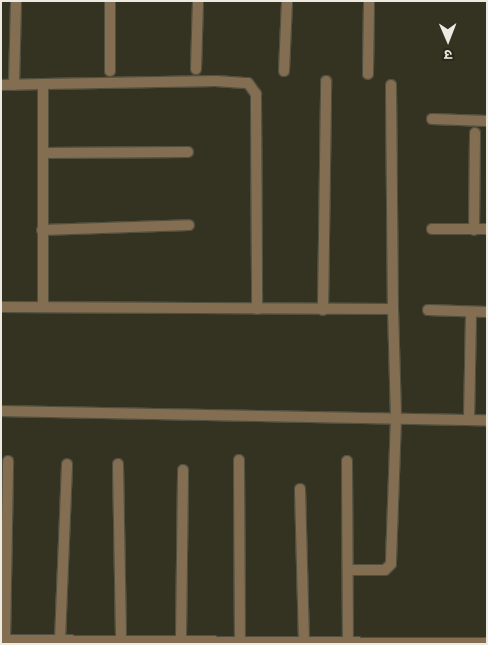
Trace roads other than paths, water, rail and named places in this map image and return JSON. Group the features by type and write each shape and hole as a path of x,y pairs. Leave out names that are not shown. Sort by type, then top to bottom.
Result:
{"street":[{"path":"14,85 16,1"},
{"path":"110,1 110,71"},
{"path":"196,69 198,1"},
{"path":"284,71 287,1"},
{"path":"368,74 369,1"},
{"path":"1,85 216,81 252,85 258,108 257,309"},
{"path":"323,310 326,81"},
{"path":"42,307 43,84"},
{"path":"349,570 384,570 391,564 396,418 391,85"},
{"path":"432,119 487,121"},
{"path":"474,230 475,133"},
{"path":"43,153 188,152"},
{"path":"42,230 189,225"},
{"path":"432,229 487,229"},
{"path":"1,307 393,309"},
{"path":"428,310 487,312"},
{"path":"469,420 471,312"},
{"path":"1,411 487,420"},
{"path":"239,460 240,640"},
{"path":"8,461 3,640 42,642 60,640 127,642 180,639 210,642 240,640 399,643 487,642"},
{"path":"347,461 348,641"},
{"path":"60,640 67,464"},
{"path":"118,464 127,642"},
{"path":"180,639 182,470"},
{"path":"300,489 304,641"}]}
